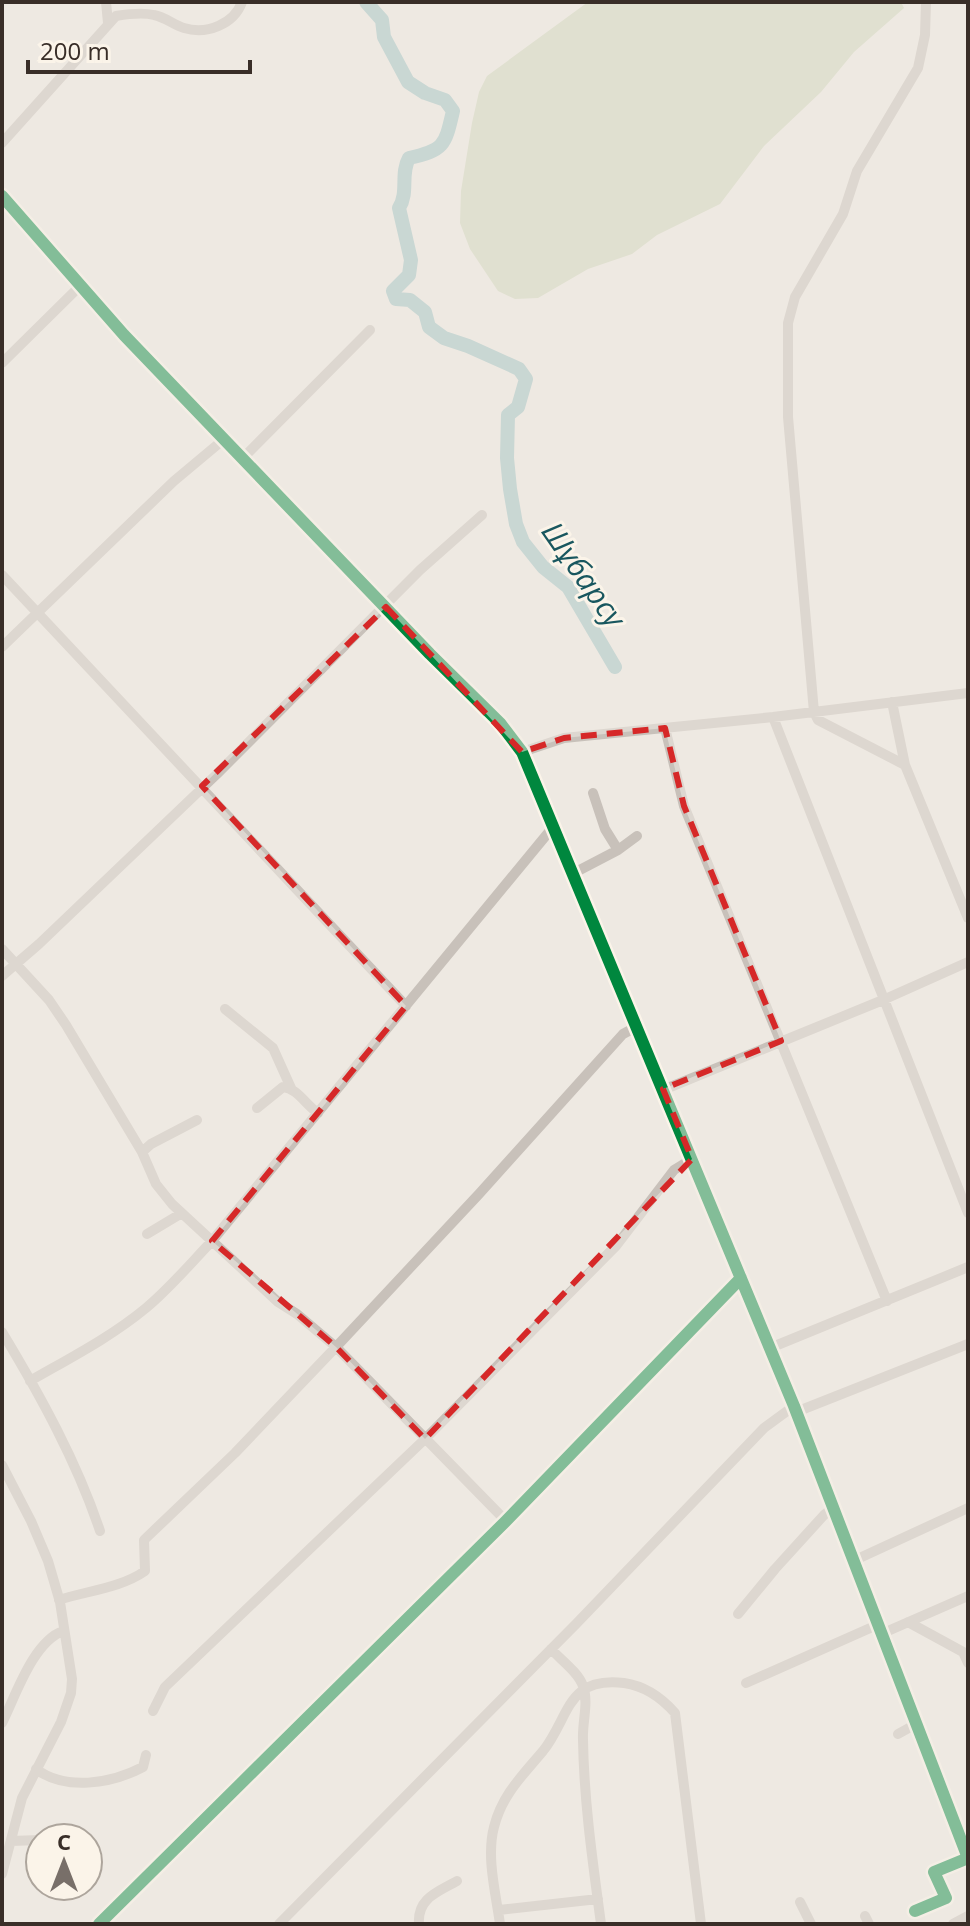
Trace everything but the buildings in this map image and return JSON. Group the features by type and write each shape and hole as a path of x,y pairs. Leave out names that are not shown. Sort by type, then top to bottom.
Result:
{"street":[{"path":"106,2 108,23"},
{"path":"2,143 116,16 154,15 182,28 211,29 238,13 242,2"},
{"path":"905,765 818,720 814,712 788,417 788,323 795,297 843,214 857,171 918,68 925,35 926,2"},
{"path":"4,203 223,440 500,723 522,752 795,1409 968,1858 934,1872 946,1898 915,1911"},
{"path":"2,363 81,285"},
{"path":"242,459 370,330"},
{"path":"2,647 174,481 223,440"},
{"path":"2,976 202,786 420,570 482,515"},
{"path":"2,575 406,1006"},
{"path":"522,752 564,738 968,693"},
{"path":"892,702 905,765 968,918"},
{"path":"773,717 968,1213"},
{"path":"665,728 684,806 887,1301"},
{"path":"593,793 605,829 618,850"},
{"path":"30,1381 113,1333 147,1307 212,1241 553,827"},
{"path":"572,874 618,850 637,836"},
{"path":"2,949 49,1000 66,1025 142,1152 156,1184 182,1213 278,1302 336,1347 506,1521"},
{"path":"663,1090 968,962"},
{"path":"225,1009 273,1048 291,1088 318,1113"},
{"path":"59,1600 138,1576 145,1571 144,1540 235,1453 623,1034 636,1027"},
{"path":"257,1108 278,1089 291,1088"},
{"path":"142,1152 197,1120"},
{"path":"153,1711 165,1687 425,1439 616,1246 674,1170 692,1159"},
{"path":"147,1234 182,1213"},
{"path":"770,1348 968,1267"},
{"path":"99,1924 506,1521 741,1278"},
{"path":"2,1332 80,1478 100,1531"},
{"path":"279,1924 764,1428 795,1409 968,1344"},
{"path":"2,1874 5,1851 11,1841 22,1798 61,1722 71,1693 59,1600 48,1561 3,1469"},
{"path":"738,1614 784,1559 833,1508"},
{"path":"853,1561 968,1508"},
{"path":"746,1683 968,1596"},
{"path":"908,1622 963,1652 968,1663"},
{"path":"2,1723 41,1645 53,1634 63,1631"},
{"path":"551,1649 580,1678 584,1688 587,1815 601,1924"},
{"path":"500,1924 490,1842 505,1796 545,1748 584,1688 606,1682 637,1685 666,1702 675,1713 701,1924"},
{"path":"898,1734 916,1724"},
{"path":"911,1752 923,1744"},
{"path":"36,1769 58,1781 95,1781 143,1767 146,1755"},
{"path":"11,1841 24,1841"},
{"path":"419,1924 419,1909 423,1902 457,1881"},
{"path":"499,1910 598,1899"},
{"path":"800,1902 811,1924"},
{"path":"953,1924 968,1916"}],"highlighted area":[{"path":"386,607 522,752 564,738 665,728 684,806 781,1041 663,1089 692,1159 425,1439 336,1347 212,1241 406,1006 202,786"}],"green space":[{"path":"588,2 901,2 904,8 854,52 821,92 764,146 720,204 657,235 632,254 588,269 538,298 515,299 498,291 470,249 460,223 461,191 479,92 487,76"}],"waterway":[{"name":"Шұбарсу","path":"366,2 382,20 384,37 408,82 425,93 445,100 453,111 442,144 430,152 409,158 406,164 404,196 399,208 411,260 409,275 393,291 396,299 410,300 425,312 429,327 444,338 519,369 526,379 518,407 508,415 507,458 516,524 523,542 543,567 568,587 615,667"}],"cycle path":[{"path":"2,196 124,335 500,723 522,752 794,1406 968,1858 934,1872 946,1898 915,1911"},
{"path":"99,1924 506,1521 741,1278"}]}
